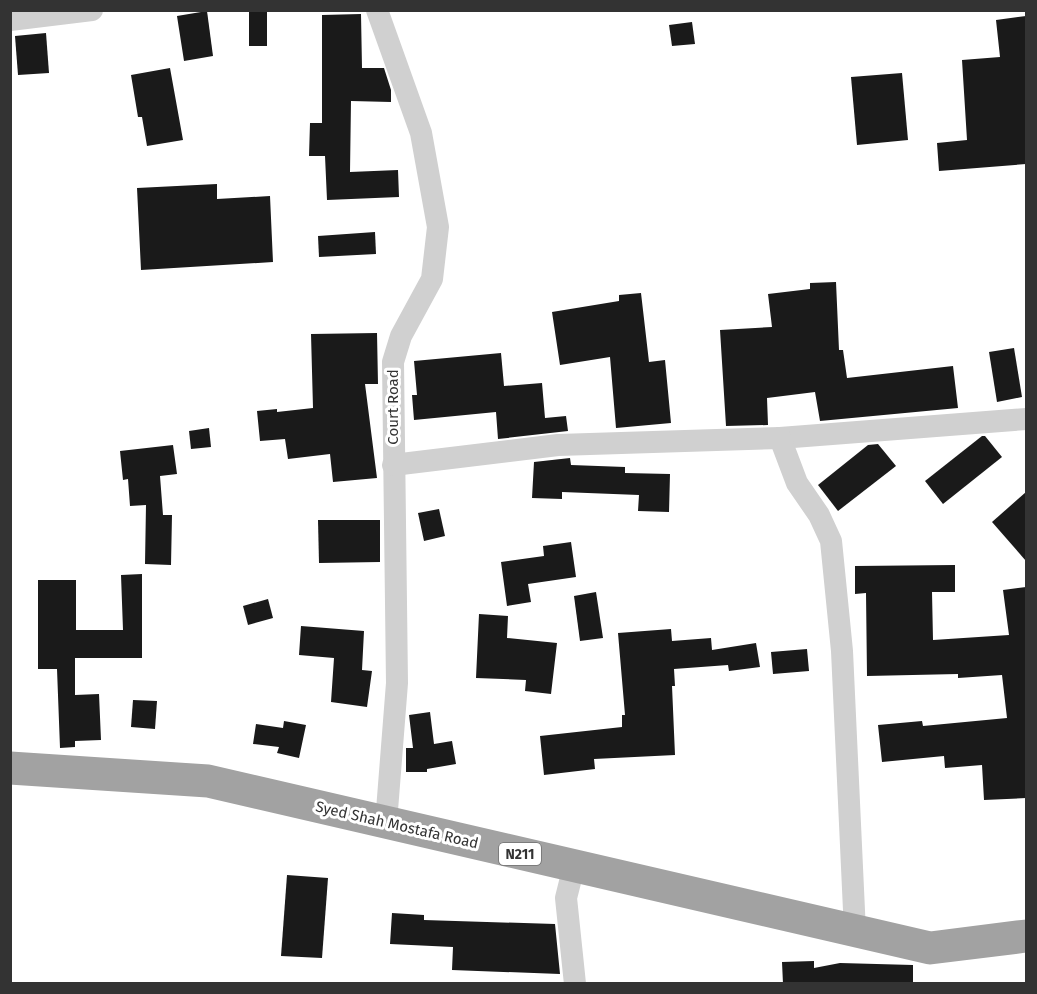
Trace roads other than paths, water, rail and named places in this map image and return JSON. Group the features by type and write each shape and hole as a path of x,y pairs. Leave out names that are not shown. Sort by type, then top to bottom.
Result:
{"highway":[{"name":"Syed Shah Mostafa Road","path":"10,768 208,781 930,948 1026,936"}],"street":[{"path":"10,20 92,10"},
{"name":"Court Road","path":"377,10 421,133 438,227 432,279 401,336 393,362 397,683 386,823"},
{"path":"393,465 558,445 780,438 1026,418"},
{"path":"780,438 797,483 819,515 831,541 842,651 855,932"},
{"path":"574,866 566,898 575,984"}]}
